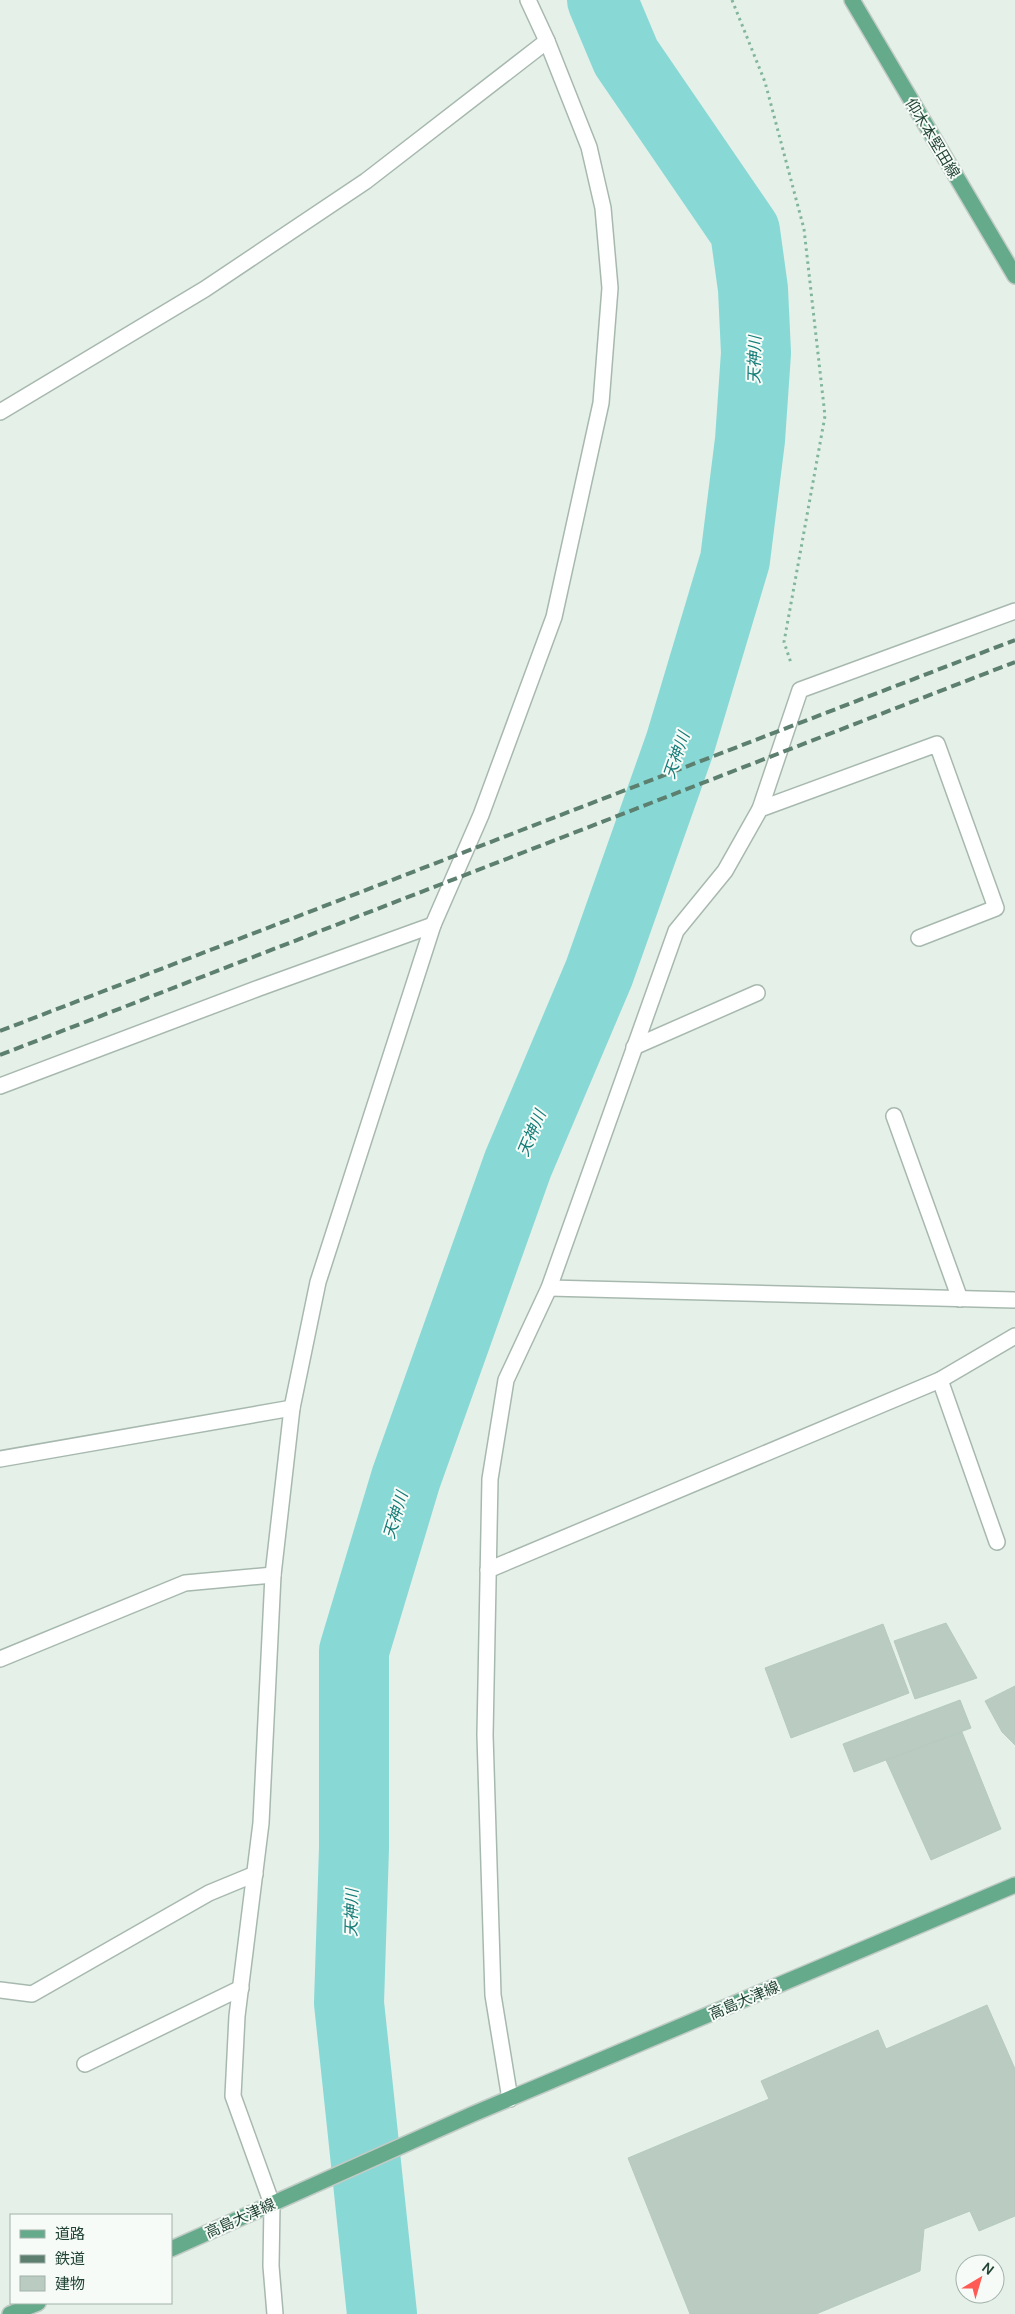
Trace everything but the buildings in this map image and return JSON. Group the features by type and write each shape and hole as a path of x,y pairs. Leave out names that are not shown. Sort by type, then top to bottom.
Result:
{"main road":[{"name":"仰木本堅田線","path":"852,0 1015,276"},
{"name":"高島大津線","path":"172,2249 473,2114 1015,1885"},
{"path":"10,2314 35,2304"}],"street":[{"path":"275,2314 271,2266 272,2204 233,2096 237,2016 261,1823 273,1575 292,1408 318,1282 433,924 481,815 554,617 601,403 610,288 603,208 589,147 547,41 528,0"},
{"path":"0,412 205,289 366,181 547,41"},
{"path":"510,2099 494,1995 485,1735 490,1479 506,1380 549,1288 676,931 725,871 760,809 800,690 1015,611"},
{"path":"760,809 937,744 996,908 919,938"},
{"path":"0,1086 433,924"},
{"path":"634,1047 758,993"},
{"path":"894,1116 960,1299"},
{"path":"549,1288 1015,1300"},
{"path":"488,1570 940,1380 1015,1336"},
{"path":"940,1380 997,1542"},
{"path":"0,1459 292,1408"},
{"path":"0,1659 185,1583 273,1575"},
{"path":"0,1990 32,1994 208,1893 255,1874"},
{"path":"85,2064 241,1988"}],"path":[{"path":"732,0 765,82 804,229 825,416 784,642 800,690"}],"waterway":[{"name":"天神川","path":"382,2314 349,2003 354,1848 354,1651 406,1478 518,1164 599,973 680,744 735,560 750,440 756,353 753,289 745,231 626,57 602,0"}],"railway":[{"path":"0,1031 1015,640"},
{"path":"0,1055 1015,662"}]}
